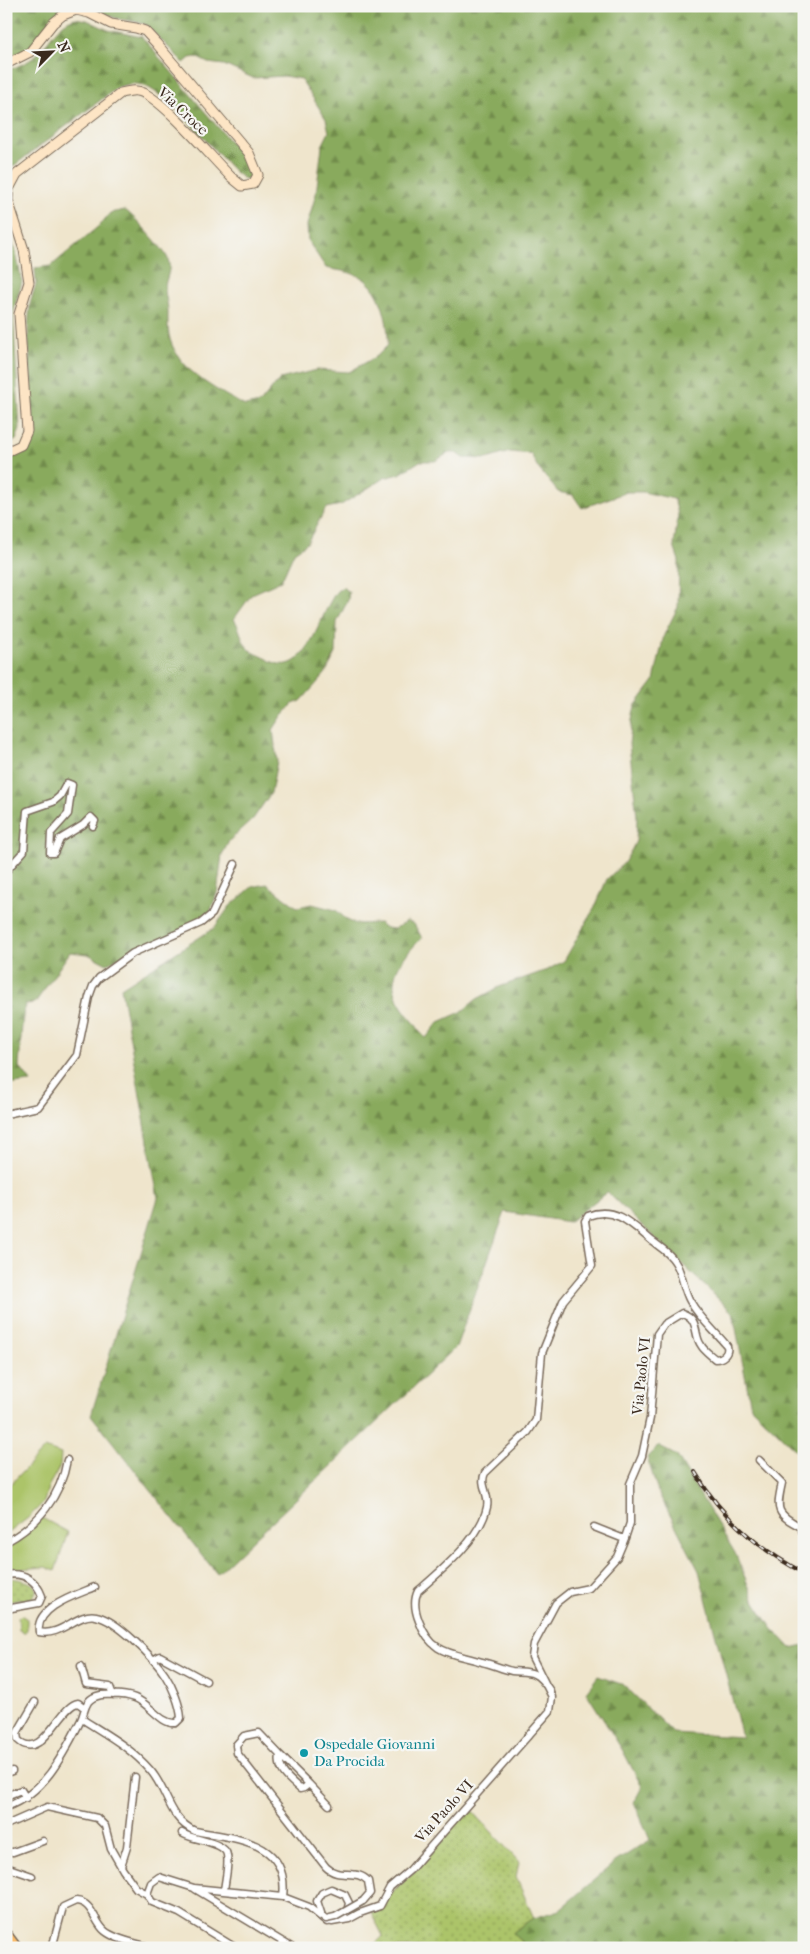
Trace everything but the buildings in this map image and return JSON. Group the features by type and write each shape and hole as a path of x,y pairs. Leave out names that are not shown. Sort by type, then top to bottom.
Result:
{"highway":[{"path":"6,1936 15,1948"}],"street":[{"name":"Via Croce","path":"6,64 30,52 53,23 63,14 76,10 89,13 111,24 146,31 249,153 257,167 258,175 253,184 242,186 231,178 159,103 143,92 132,90 121,93 17,174 9,189 8,200 24,250 29,282 19,314 27,431 22,445 6,452"},
{"path":"6,871 24,851 27,811 52,802 60,796 66,783 72,785 73,791 68,814 51,833 50,853 54,853 60,839 83,825 91,817 95,821 93,826"},
{"path":"6,836 8,845 6,851"},
{"path":"6,1114 38,1107 77,1055 89,997 93,986 99,978 133,953 201,924 212,914 236,864"},
{"name":"Via Paolo VI","path":"332,1922 349,1920 360,1912 380,1906 390,1887 410,1870 488,1780 547,1718 553,1703 550,1691 532,1657 534,1644 556,1603 579,1588 589,1588 616,1557 624,1539 630,1523 630,1484 642,1456 649,1426 656,1334 664,1324 682,1313 688,1315 693,1320 700,1345 715,1359 723,1357 728,1349 689,1299 680,1270 672,1257 633,1224 617,1215 602,1212 588,1216 584,1221 592,1266 563,1302 542,1354 536,1420 528,1432 485,1473 482,1479 487,1507 466,1547 418,1592 416,1598 416,1614 427,1638 435,1646 456,1657 512,1671 533,1673 539,1677 550,1691"},
{"path":"6,1542 32,1525 45,1512 62,1481 68,1460"},
{"path":"759,1460 782,1483 778,1508 782,1516 801,1527 804,1536"},
{"path":"594,1527 624,1539"},
{"path":"6,1575 26,1576 34,1581 42,1596 39,1602 6,1609"},
{"path":"6,1807 26,1798 50,1774 92,1698 113,1695 136,1698 167,1722 176,1723 181,1718 176,1698 166,1676 153,1660 120,1629 96,1616 86,1616 59,1630 47,1634 39,1632 38,1625 44,1611 95,1587"},
{"path":"153,1660 160,1656 206,1681"},
{"path":"81,1666 86,1684 110,1687 113,1695"},
{"path":"35,1702 17,1733 18,1740 22,1744 30,1744 44,1738 71,1705 78,1703 85,1708"},
{"path":"82,1719 114,1737 149,1768 176,1818 187,1828 194,1831 245,1840 269,1853 282,1873 284,1897"},
{"path":"147,1894 150,1883 159,1877 194,1888 284,1897 306,1905 322,1920 332,1922 344,1915 349,1903 342,1892 331,1889 322,1894 317,1901 319,1912 326,1919 336,1917 362,1901 370,1892 368,1881 361,1875 335,1874 326,1867 237,1753 236,1745 244,1736 259,1733 329,1805"},
{"path":"280,1755 279,1765 281,1769 302,1789 309,1784"},
{"path":"121,1866 125,1854 136,1777"},
{"path":"6,1796 21,1790 26,1798"},
{"path":"6,1825 47,1807 97,1818 106,1826 111,1849 136,1888 147,1894 152,1902 179,1913 236,1948"},
{"path":"182,1833 220,1846 226,1850 224,1891"},
{"path":"6,1852 13,1852 43,1841"},
{"path":"6,1867 32,1876"},
{"path":"194,1888 293,1948"},
{"path":"52,1948 63,1907 76,1901 85,1903 91,1909 106,1933 151,1948"}],"green space":[{"path":"8,6 70,6 32,46 6,62 5,35 12,17"},
{"path":"90,6 804,6 804,1458 751,1407 733,1313 607,1192 569,1222 505,1212 456,1347 217,1574 91,1415 158,1198 121,988 214,928 230,906 252,887 267,884 297,907 312,904 336,910 347,920 356,924 379,923 386,928 394,929 407,921 414,924 422,938 404,958 398,968 394,987 403,1008 426,1038 439,1022 461,1012 477,999 499,987 547,970 564,961 595,907 607,879 624,863 636,841 637,817 629,744 632,720 635,706 654,681 664,635 678,607 679,561 674,546 678,514 674,499 643,492 627,492 582,508 573,495 558,492 538,468 531,454 510,452 487,459 463,458 456,453 449,453 435,461 420,461 400,474 384,478 341,505 326,508 307,543 294,552 281,581 252,594 234,619 245,644 251,651 281,664 292,662 302,655 310,643 337,591 343,587 349,592 348,600 337,622 336,653 325,674 301,701 293,704 273,730 277,761 271,793 253,819 229,841 222,855 217,893 210,913 204,920 162,939 147,943 107,964 88,954 70,952 35,1003 25,1004 19,1066 31,1082 6,1085 6,459 18,454 27,443 33,424 28,330 30,304 36,284 35,268 51,266 100,225 110,213 125,210 149,233 168,259 169,271 165,292 168,308 169,335 180,359 205,382 245,406 260,403 280,379 317,370 349,372 377,356 388,345 385,315 372,286 356,275 326,268 308,241 307,225 316,194 322,146 329,132 326,119 301,79 284,76 253,78 224,65 208,63 196,57 190,58 184,63 146,25 113,17"},
{"path":"75,18 87,20 108,30 142,37 243,157 250,170 249,178 244,179 235,172 166,100 155,91 135,84 118,87 12,167 6,176 6,71 32,58 62,25"},
{"path":"6,226 16,253 22,282 13,313 20,429 16,440 6,446"},
{"path":"658,1446 677,1456 735,1553 755,1602 772,1628 791,1648 804,1645 804,1934 792,1948 528,1948 512,1933 534,1918 559,1910 615,1862 650,1840 634,1802 642,1787 623,1751 586,1692 598,1676 624,1685 673,1733 742,1737 699,1571 658,1492 647,1457"},
{"path":"45,1448 61,1454 60,1466 48,1487 44,1502 28,1518 6,1535 6,1489"},
{"path":"42,1518 68,1532 55,1571 45,1567 6,1570 6,1546 21,1537"},
{"path":"6,1578 28,1582 36,1588 36,1593 32,1598 6,1602"},
{"path":"21,1615 27,1619 27,1630 24,1633 19,1630 18,1618"},
{"path":"469,1807 519,1862 516,1877 534,1918 512,1933 528,1948 371,1948 383,1936 371,1912 381,1910 389,1895 422,1864"}],"railway":[{"path":"695,1472 717,1503 742,1530 771,1553 804,1573"}],"place":[{"name":"Ospedale Giovanni Da Procida","path":"304,1753"}]}
